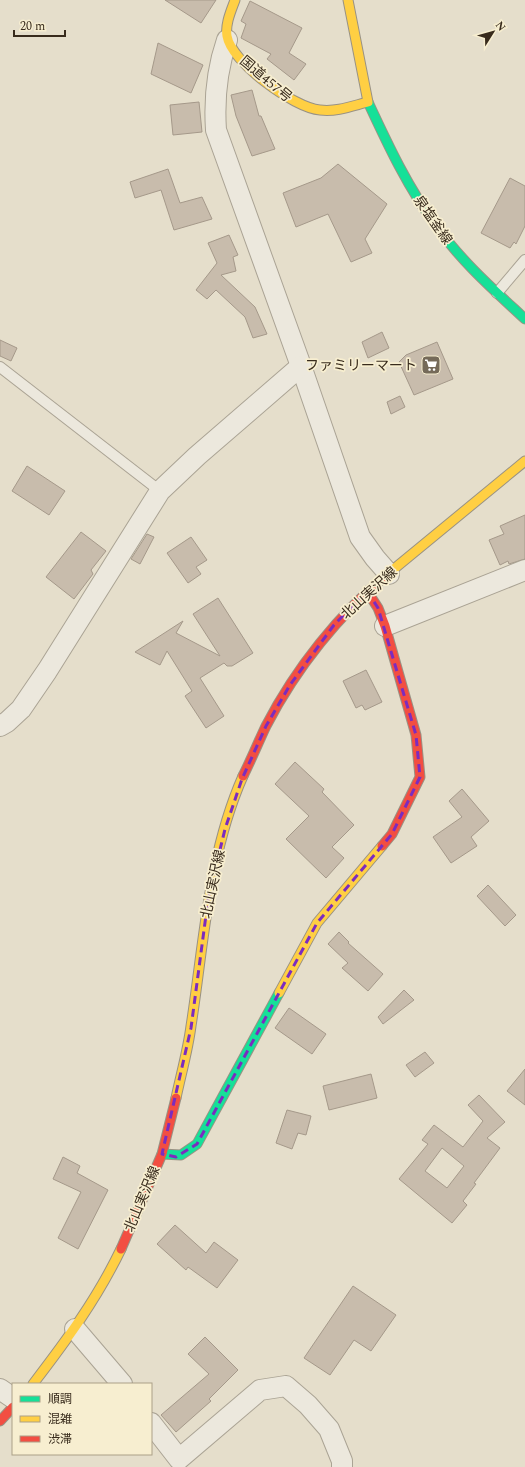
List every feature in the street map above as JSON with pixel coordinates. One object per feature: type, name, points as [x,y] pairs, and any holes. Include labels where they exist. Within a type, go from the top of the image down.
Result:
[{"type":"main road","points":[[227,40],[226,31],[235,0]]},
{"type":"main road","points":[[348,0],[368,102]]},
{"type":"main road","name":"国道457号","points":[[227,40],[232,50],[288,99],[299,106],[315,111],[332,111],[368,102]]},
{"type":"main road","name":"泉塩釜線","points":[[368,102],[400,170],[424,208],[450,244],[497,293],[525,319]]},
{"type":"main road","name":"北山実沢線","points":[[34,1383],[76,1329],[106,1280],[130,1230],[162,1154],[174,1109],[190,1028],[208,900],[225,829],[242,779],[266,726],[290,684],[334,625],[367,591],[525,461]]},
{"type":"main road","points":[[162,1154],[176,1157],[190,1151],[197,1144],[317,923],[392,834],[420,777],[416,735],[385,626],[378,608],[367,591]]},
{"type":"main road","points":[[0,1421],[12,1408]]},
{"type":"street","points":[[227,40],[222,55],[216,92],[216,130],[301,366],[360,536],[375,558],[389,574]]},
{"type":"street","points":[[0,726],[21,709],[47,671],[160,491],[197,456],[301,366]]},
{"type":"street","points":[[385,626],[525,570]]},
{"type":"street","points":[[76,1329],[121,1383]]},
{"type":"street","points":[[152,1424],[179,1460],[260,1390],[286,1386],[308,1405],[329,1429],[342,1461],[342,1467]]},
{"type":"street","points":[[0,1389],[12,1397]]},
{"type":"lane","points":[[497,293],[525,260]]},
{"type":"lane","points":[[0,367],[160,491]]},
{"type":"highlighted area","points":[[367,591],[378,608],[416,735],[420,777],[392,834],[317,923],[197,1144],[176,1157],[162,1154],[191,1028],[208,900],[225,829],[242,779],[266,726],[290,685],[334,625]]},
{"type":"building","points":[[165,0],[216,0],[201,23]]},
{"type":"building","points":[[250,1],[302,28],[289,53],[306,64],[294,80],[267,59],[271,54],[241,38],[246,24],[241,21]]},
{"type":"building","points":[[158,43],[203,65],[191,93],[151,74]]},
{"type":"building","points":[[252,90],[259,116],[261,116],[275,149],[252,156],[236,116],[231,95]]},
{"type":"building","points":[[199,102],[202,132],[173,135],[170,105]]},
{"type":"building","points":[[338,164],[387,204],[365,239],[372,253],[351,262],[328,214],[296,227],[283,193],[321,178]]},
{"type":"building","points":[[168,169],[180,203],[202,197],[212,219],[174,230],[161,190],[135,198],[130,182]]},
{"type":"building","points":[[510,178],[525,186],[525,226],[516,244],[514,242],[510,248],[481,233]]},
{"type":"building","points":[[229,235],[238,255],[233,257],[236,271],[221,275],[255,307],[267,334],[253,338],[245,317],[216,290],[207,299],[196,290],[217,263],[208,243]]},
{"type":"building","points":[[382,332],[389,348],[368,358],[362,342]]},
{"type":"building","points":[[0,340],[17,348],[11,361],[0,356]]},
{"type":"building","points":[[437,342],[453,379],[414,395],[399,362],[406,355]]},
{"type":"building","points":[[400,396],[405,407],[391,414],[387,402]]},
{"type":"building","points":[[27,466],[65,491],[49,515],[12,491]]},
{"type":"building","points":[[525,515],[525,559],[509,564],[508,561],[500,565],[489,540],[504,534],[500,526]]},
{"type":"building","points":[[81,532],[106,551],[91,570],[93,574],[74,599],[46,577]]},
{"type":"building","points":[[147,534],[154,537],[140,564],[131,559]]},
{"type":"building","points":[[191,537],[207,560],[196,567],[201,574],[188,583],[167,553]]},
{"type":"building","points":[[218,598],[253,653],[232,666],[227,666],[224,663],[200,678],[224,716],[206,728],[185,696],[192,691],[167,651],[160,665],[135,652],[183,621],[176,633],[220,656],[193,614]]},
{"type":"building","points":[[366,670],[382,702],[365,710],[362,705],[356,708],[343,681]]},
{"type":"building","points":[[295,762],[324,789],[322,792],[354,825],[332,847],[344,858],[326,878],[286,839],[309,816],[275,784]]},
{"type":"building","points":[[462,789],[489,821],[471,837],[477,846],[451,863],[433,837],[462,817],[449,801]]},
{"type":"building","points":[[488,885],[516,915],[505,926],[477,896]]},
{"type":"building","points":[[339,932],[349,942],[348,943],[383,974],[368,991],[342,968],[348,963],[328,944]]},
{"type":"building","points":[[404,990],[414,1000],[383,1024],[378,1017]]},
{"type":"building","points":[[289,1008],[326,1034],[312,1054],[275,1028]]},
{"type":"building","points":[[425,1052],[434,1063],[415,1077],[406,1065]]},
{"type":"building","points":[[525,1069],[525,1105],[507,1091]]},
{"type":"building","points":[[371,1074],[377,1098],[329,1110],[323,1086]]},
{"type":"building","points":[[479,1095],[505,1122],[487,1138],[500,1148],[474,1183],[476,1184],[463,1201],[467,1205],[452,1223],[399,1179],[428,1144],[422,1140],[434,1125],[463,1147],[483,1121],[468,1105]],"holes":[[[442,1148],[464,1166],[447,1188],[425,1171]]]},
{"type":"building","points":[[287,1110],[311,1116],[306,1135],[298,1133],[292,1149],[276,1143]]},
{"type":"building","points":[[63,1157],[80,1166],[77,1173],[108,1190],[78,1249],[58,1238],[81,1192],[53,1179]]},
{"type":"building","points":[[175,1225],[206,1253],[214,1242],[238,1260],[217,1288],[188,1267],[186,1270],[157,1244]]},
{"type":"building","points":[[353,1286],[396,1315],[371,1351],[354,1340],[330,1375],[304,1358]]},
{"type":"building","points":[[205,1337],[238,1370],[209,1399],[211,1401],[176,1432],[161,1415],[209,1374],[188,1354]]},
{"type":"traffic: fast","points":[[368,102],[408,182],[437,227],[468,264],[525,319]]},
{"type":"traffic: fast","points":[[162,1154],[181,1155],[197,1144],[279,993]]},
{"type":"traffic: slow","points":[[235,0],[227,27],[227,36],[231,47],[251,70],[280,93],[309,107],[320,110],[332,110],[368,102],[348,0]]},
{"type":"traffic: slow","points":[[389,573],[525,461]]},
{"type":"traffic: slow","points":[[176,1098],[190,1035],[204,931],[215,868],[231,806],[243,776]]},
{"type":"traffic: slow","points":[[279,993],[317,923],[382,846]]},
{"type":"traffic: slow","points":[[34,1383],[69,1336],[102,1285],[121,1249]]},
{"type":"traffic: jam","points":[[243,776],[278,704],[305,663],[336,624],[389,573]]},
{"type":"traffic: jam","points":[[367,591],[378,608],[385,626],[416,735],[420,777],[392,834],[382,846]]},
{"type":"traffic: jam","points":[[121,1249],[162,1154],[176,1098]]},
{"type":"traffic: jam","points":[[0,1421],[12,1408]]},
{"type":"place","name":"ファミリーマート","points":[[431,365]]}]
